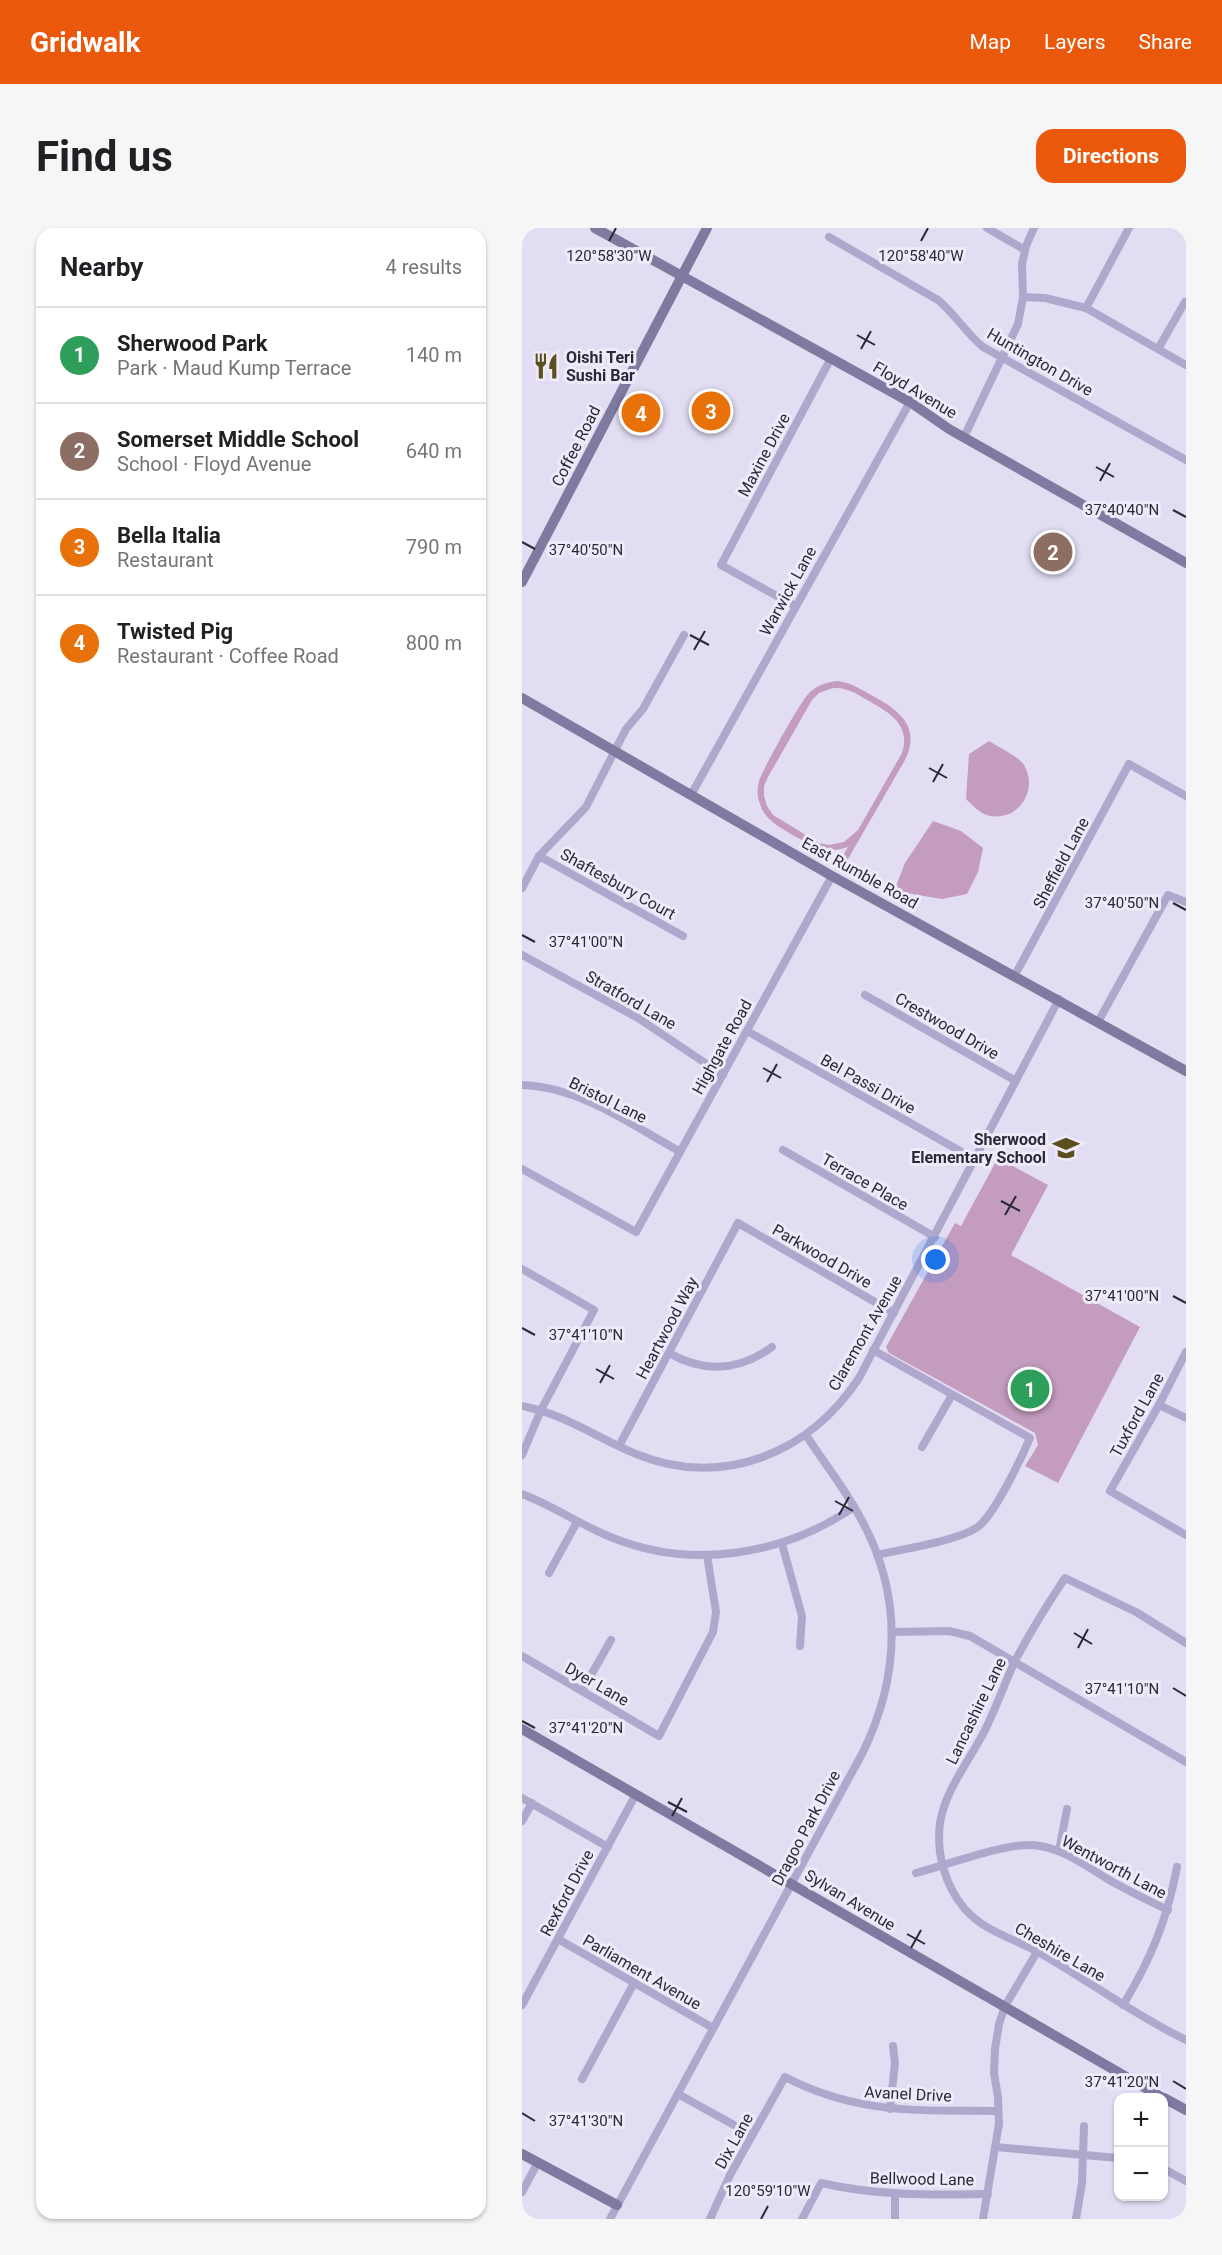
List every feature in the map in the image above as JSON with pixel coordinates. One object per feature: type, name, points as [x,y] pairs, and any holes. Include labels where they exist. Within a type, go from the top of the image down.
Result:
[{"type":"street","name":"Floyd Avenue","points":[[595,228],[910,402],[964,437],[1186,563]]},
{"type":"street","name":"Coffee Road","points":[[522,582],[707,228]]},
{"type":"street","points":[[987,228],[1025,250]]},
{"type":"street","points":[[964,437],[1018,324],[1023,297],[1021,276],[1025,250],[1034,228]]},
{"type":"street","points":[[1086,308],[1129,228]]},
{"type":"street","name":"Huntington Drive","points":[[829,237],[938,300],[949,309],[975,340],[993,353],[1186,460]]},
{"type":"street","points":[[1023,297],[1045,298],[1086,308],[1186,365]]},
{"type":"street","points":[[1158,349],[1185,302]]},
{"type":"street","name":"Maxine Drive","points":[[795,606],[721,565],[831,358]]},
{"type":"street","name":"Warwick Lane","points":[[691,795],[910,402]]},
{"type":"street","points":[[522,888],[539,856],[586,807],[626,729],[644,709],[684,635]]},
{"type":"street","name":"East Rumble Road","points":[[522,698],[832,876],[1186,1071]]},
{"type":"street","name":"Sheffield Lane","points":[[1015,975],[1129,764],[1186,796]]},
{"type":"street","name":"Shaftesbury Court","points":[[539,856],[683,936]]},
{"type":"street","name":"Highgate Road","points":[[522,1169],[636,1232],[832,876]]},
{"type":"street","points":[[1098,1022],[1168,895],[1186,902]]},
{"type":"street","name":"Stratford Lane","points":[[522,955],[638,1018],[723,1075]]},
{"type":"street","name":"Crestwood Drive","points":[[865,995],[1016,1081]]},
{"type":"street","name":"Claremont Avenue","points":[[522,1406],[572,1421],[619,1446],[670,1464],[714,1467],[742,1463],[782,1449],[806,1436],[824,1421],[848,1394],[935,1237],[1059,999]]},
{"type":"street","name":"Bel Passi Drive","points":[[747,1031],[976,1160]]},
{"type":"street","name":"Bristol Lane","points":[[522,1085],[573,1095],[679,1151]]},
{"type":"street","name":"Terrace Place","points":[[783,1150],[935,1237]]},
{"type":"street","name":"Parkwood Drive","points":[[738,1223],[894,1313]]},
{"type":"street","name":"Heartwood Way","points":[[619,1446],[738,1223]]},
{"type":"street","points":[[522,1269],[594,1310],[541,1410],[522,1455]]},
{"type":"street","points":[[669,1353],[694,1365],[717,1368],[749,1362],[772,1347]]},
{"type":"street","points":[[873,1350],[1030,1438],[990,1514],[979,1526],[965,1534],[877,1555]]},
{"type":"street","name":"Tuxford Lane","points":[[1186,1352],[1159,1406],[1110,1491],[1186,1535]]},
{"type":"street","points":[[922,1448],[952,1395]]},
{"type":"street","points":[[1159,1406],[1186,1418]]},
{"type":"street","name":"Dragoo Park Drive","points":[[610,2219],[873,1730],[886,1690],[892,1632],[888,1596],[877,1555],[854,1507],[806,1436]]},
{"type":"street","points":[[522,1494],[616,1540],[672,1553],[707,1555],[743,1552],[782,1544],[822,1527],[854,1507]]},
{"type":"street","points":[[549,1573],[577,1522]]},
{"type":"street","points":[[782,1544],[801,1609],[800,1646]]},
{"type":"street","name":"Dyer Lane","points":[[522,1656],[659,1736],[713,1632],[716,1612],[707,1555]]},
{"type":"street","name":"Lancashire Lane","points":[[943,1866],[939,1836],[944,1808],[996,1707],[1014,1663],[1065,1578],[1136,1612],[1186,1643]]},
{"type":"street","points":[[892,1632],[949,1631],[970,1636],[1186,1762]]},
{"type":"street","points":[[582,1691],[611,1640]]},
{"type":"street","name":"Sylvan Avenue","points":[[522,1729],[1154,2093]]},
{"type":"street","name":"Rexford Drive","points":[[522,2006],[636,1794]]},
{"type":"street","points":[[522,1798],[608,1847]]},
{"type":"street","points":[[522,1821],[532,1803]]},
{"type":"street","points":[[1059,1851],[1067,1809]]},
{"type":"street","name":"Wentworth Lane","points":[[916,1874],[1020,1845],[1047,1848],[1059,1851],[1168,1910]]},
{"type":"street","name":"Cheshire Lane","points":[[943,1866],[957,1898],[985,1927],[1038,1952],[1123,2005],[1186,2040]]},
{"type":"street","points":[[1123,2005],[1153,1951],[1168,1910],[1177,1867]]},
{"type":"street","name":"Parliament Avenue","points":[[558,1939],[713,2028]]},
{"type":"street","points":[[983,2219],[999,2124],[994,2073],[995,2049],[1005,2006],[1038,1952]]},
{"type":"street","points":[[582,2079],[634,1983]]},
{"type":"street","points":[[890,2109],[895,2063],[893,2046]]},
{"type":"street","name":"Avanel Drive","points":[[785,2077],[838,2099],[890,2109],[999,2110]]},
{"type":"street","name":"Dix Lane","points":[[710,2219],[730,2175],[785,2077]]},
{"type":"street","points":[[678,2094],[752,2135]]},
{"type":"street","name":"Sylvan Avenue","points":[[1168,2101],[1186,2110]]},
{"type":"street","points":[[1076,2219],[1084,2156],[1084,2126]]},
{"type":"street","points":[[995,2147],[1114,2158]]},
{"type":"street","points":[[522,2154],[617,2205]]},
{"type":"street","points":[[522,2192],[538,2162]]},
{"type":"street","points":[[1168,2171],[1186,2181]]},
{"type":"street","name":"Bellwood Lane","points":[[802,2219],[821,2183],[850,2190],[896,2195],[988,2194]]},
{"type":"street","points":[[895,2219],[896,2195]]},
{"type":"shaded area","points":[[838,681],[852,685],[892,708],[905,721],[911,738],[905,760],[844,866],[839,863],[848,847],[827,850],[796,837],[775,824],[766,815],[762,810],[758,793],[759,781],[804,699],[822,684]],"holes":[[[838,688],[856,694],[891,715],[901,727],[904,743],[902,753],[858,830],[844,842],[829,845],[819,843],[773,815],[767,806],[764,786],[812,700],[819,693]]]},
{"type":"shaded area","points":[[989,741],[1021,761],[1028,775],[1027,796],[1022,804],[1006,815],[984,814],[966,799],[969,754]]},
{"type":"shaded area","points":[[933,821],[961,831],[983,848],[978,872],[967,894],[942,899],[894,891],[905,863]]},
{"type":"shaded area","points":[[998,1158],[1048,1185],[1011,1255],[1140,1327],[1058,1483],[1025,1466],[1038,1445],[1035,1433],[889,1353],[886,1347],[955,1223],[961,1226]]},
{"type":"place","name":"Oishi Teri Sushi Bar","points":[[546,366]]},
{"type":"place","name":"Bella Italia","points":[[711,411]]},
{"type":"place","name":"Twisted Pig","points":[[641,413]]},
{"type":"place","name":"Somerset Middle School","points":[[1053,552]]},
{"type":"place","name":"Sherwood Elementary School","points":[[1066,1148]]},
{"type":"place","name":"Sherwood Park","points":[[1030,1389]]}]
